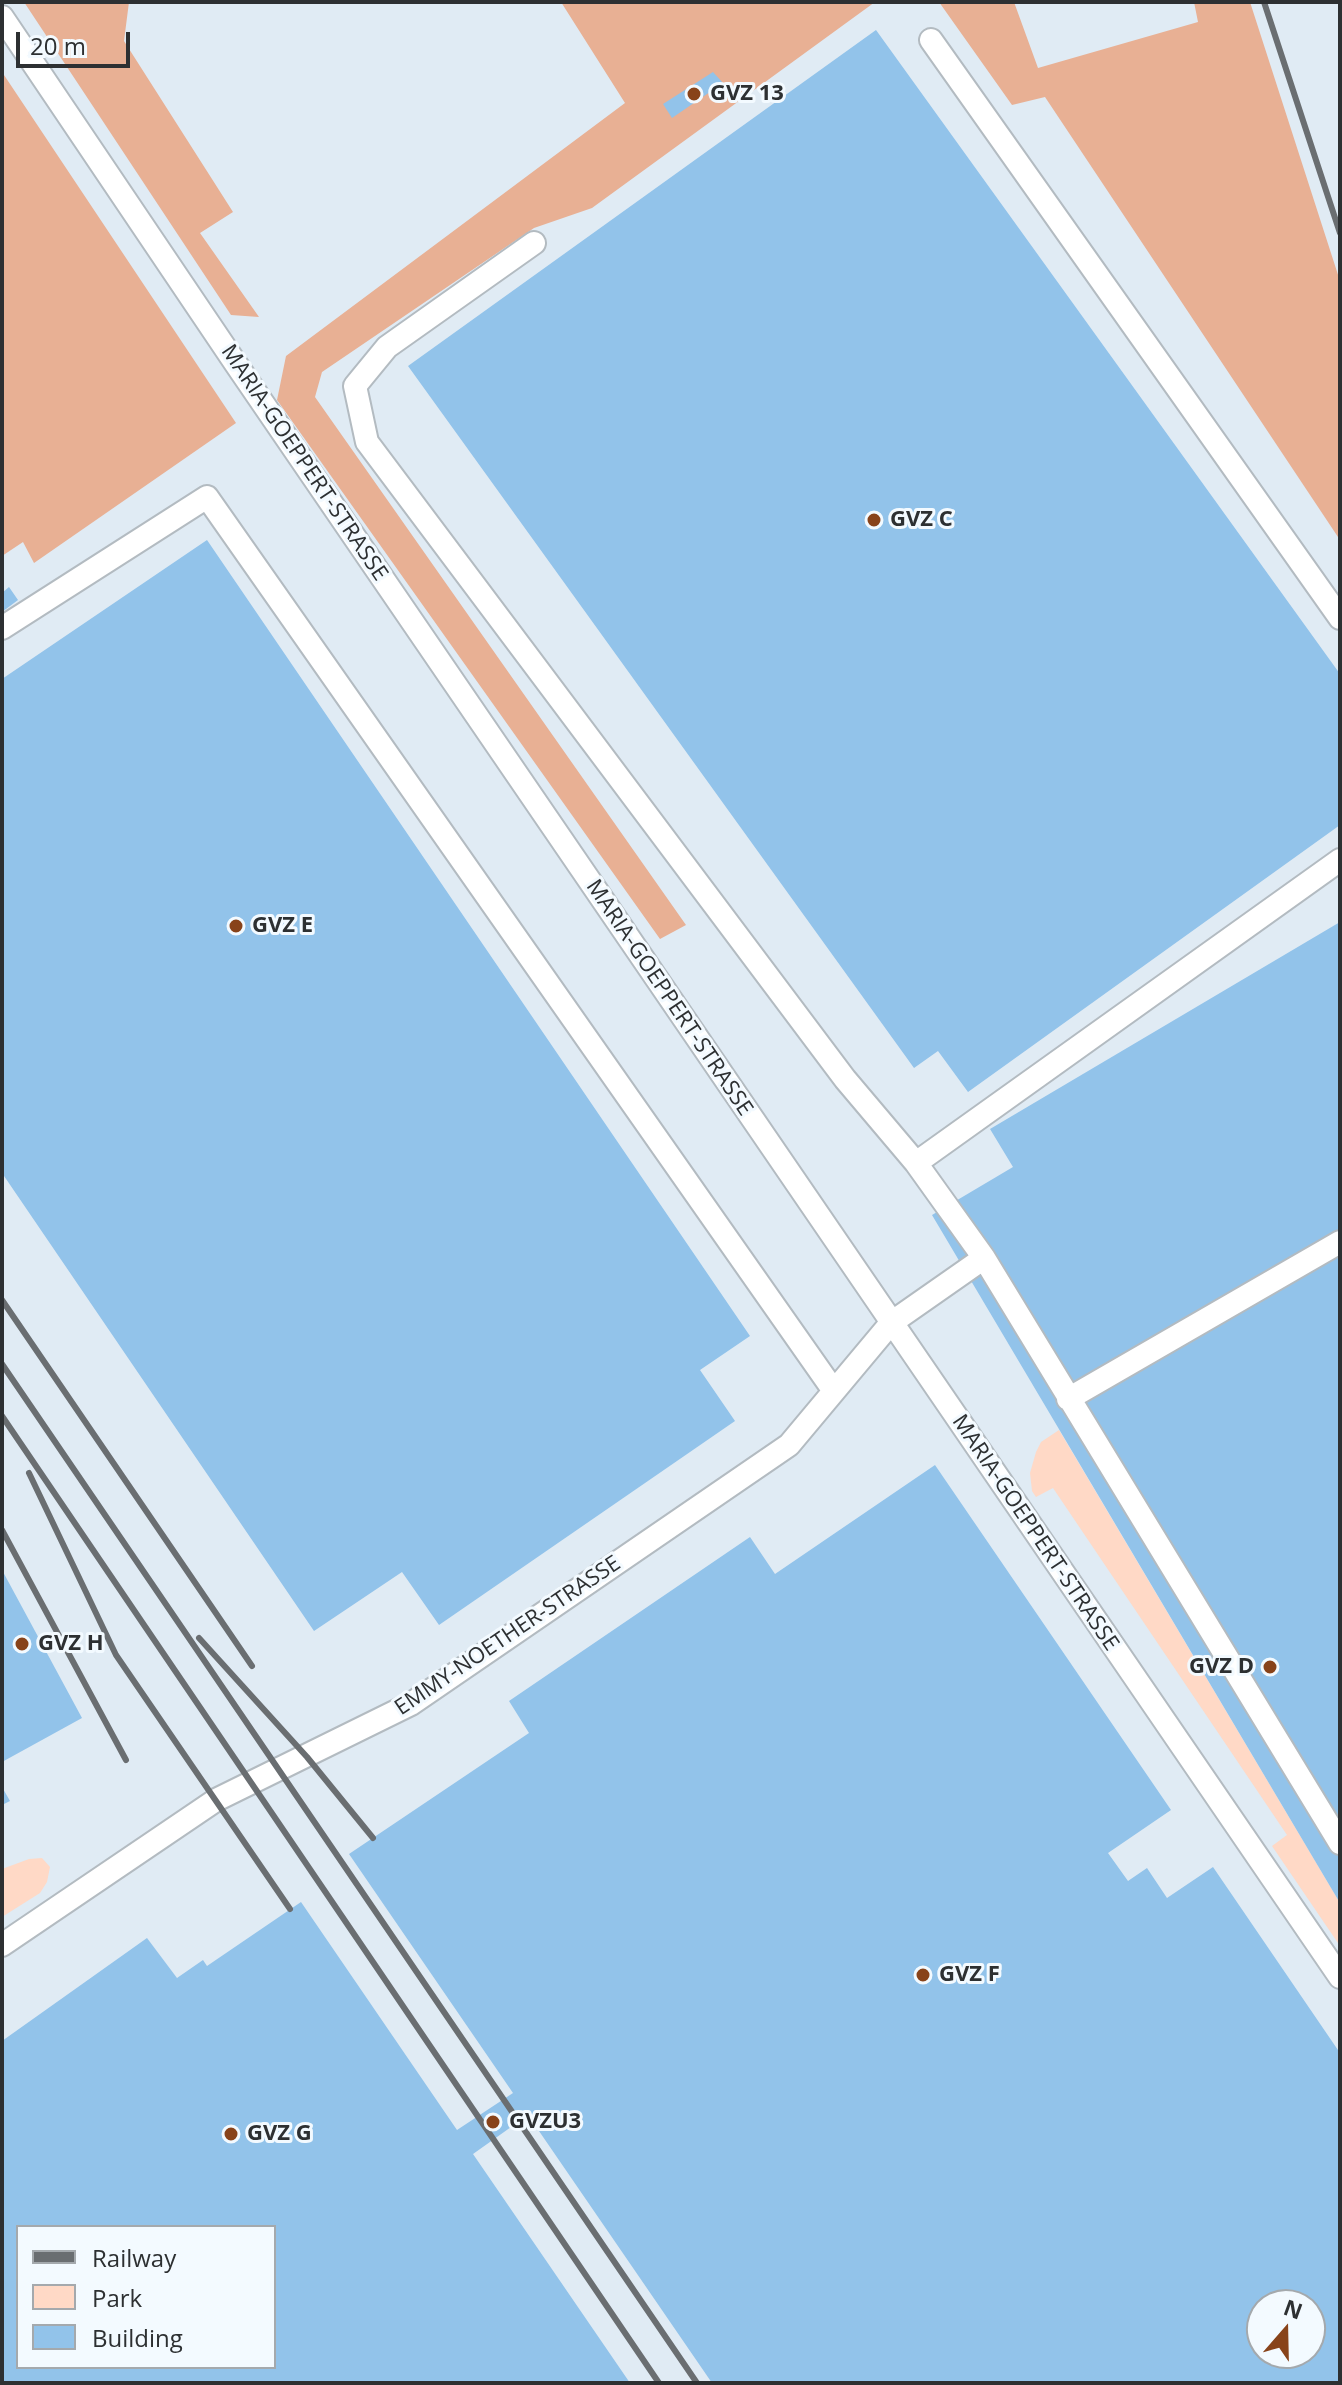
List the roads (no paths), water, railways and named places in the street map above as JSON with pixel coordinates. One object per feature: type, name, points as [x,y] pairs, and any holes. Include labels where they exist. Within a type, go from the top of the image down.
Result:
[{"type":"lane","name":"MARIA-GOEPPERT-STRASSE","points":[[2,17],[262,403],[1340,1977]]},
{"type":"lane","points":[[931,40],[1340,618]]},
{"type":"lane","points":[[534,243],[387,347],[355,386],[367,442],[845,1079],[916,1163],[984,1258],[1340,1843]]},
{"type":"lane","points":[[2,628],[207,497],[834,1391]]},
{"type":"lane","points":[[916,1163],[1340,860]]},
{"type":"lane","points":[[1068,1399],[1340,1242]]},
{"type":"lane","name":"EMMY-NOETHER-STRASSE","points":[[2,1945],[216,1800],[411,1704],[789,1445],[891,1323],[984,1258]]},
{"type":"railway","points":[[1264,2],[1340,233]]},
{"type":"railway","points":[[2,1300],[252,1666]]},
{"type":"railway","points":[[2,1364],[697,2383]]},
{"type":"railway","points":[[2,1416],[659,2383]]},
{"type":"railway","points":[[29,1473],[116,1655],[290,1909]]},
{"type":"railway","points":[[2,1530],[126,1760]]},
{"type":"railway","points":[[199,1638],[307,1757],[373,1838]]},
{"type":"place","name":"GVZ 13","points":[[694,94]]},
{"type":"place","name":"GVZ C","points":[[874,520]]},
{"type":"place","name":"GVZ E","points":[[236,926]]},
{"type":"place","name":"GVZ H","points":[[22,1644]]},
{"type":"place","name":"GVZ D","points":[[1270,1667]]},
{"type":"place","name":"GVZ F","points":[[923,1975]]},
{"type":"place","name":"GVZU3","points":[[493,2122]]},
{"type":"place","name":"GVZ G","points":[[231,2134]]}]
